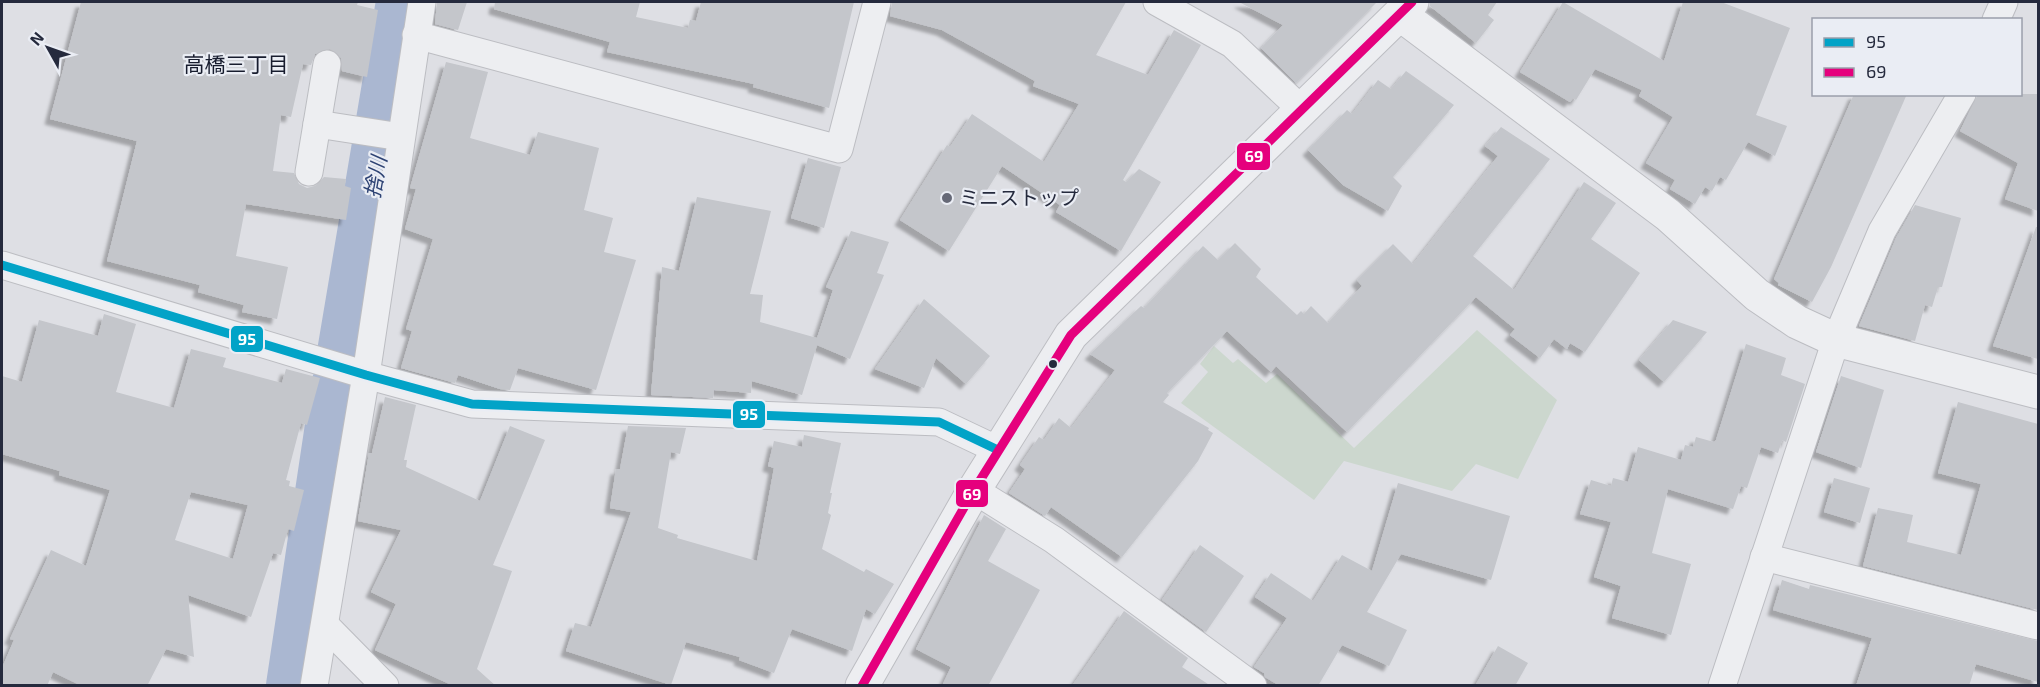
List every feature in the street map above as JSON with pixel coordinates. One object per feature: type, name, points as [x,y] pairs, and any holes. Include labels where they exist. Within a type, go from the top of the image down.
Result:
[{"type":"street","points":[[314,686],[366,375],[422,2]]},
{"type":"street","points":[[416,35],[839,149],[877,2]]},
{"type":"street","points":[[1157,2],[1232,45],[1303,111]]},
{"type":"street","points":[[1997,18],[2004,2]]},
{"type":"street","points":[[862,686],[974,490],[1071,335],[1407,8],[1668,215],[1757,295],[1797,322],[1836,340],[2038,392]]},
{"type":"street","points":[[309,172],[327,64]]},
{"type":"street","points":[[1722,686],[1836,340],[1882,231],[1961,96]]},
{"type":"street","points":[[317,124],[401,137]]},
{"type":"street","points":[[2,265],[366,375],[472,404],[939,422],[999,450]]},
{"type":"street","points":[[974,490],[1054,540],[1253,686]]},
{"type":"street","points":[[1764,557],[2038,626]]},
{"type":"street","points":[[325,625],[385,686]]},
{"type":"shaded area","points":[[1477,330],[1557,400],[1518,479],[1476,464],[1452,491],[1344,461],[1314,500],[1181,403],[1208,372],[1200,364],[1214,346],[1233,363],[1238,359],[1266,383],[1277,374],[1354,448]]},
{"type":"building","points":[[81,2],[358,2],[357,5],[378,10],[367,77],[342,71],[341,58],[330,49],[315,54],[311,65],[303,64],[291,117],[281,115],[273,171],[294,173],[299,184],[307,188],[315,186],[324,177],[346,179],[345,186],[351,188],[346,220],[246,204],[236,256],[288,267],[277,319],[242,312],[244,305],[198,292],[200,285],[107,261],[137,141],[50,119]]},
{"type":"building","points":[[437,2],[467,2],[458,30],[435,24]]},
{"type":"building","points":[[495,2],[640,2],[636,17],[688,28],[690,20],[696,21],[701,2],[854,2],[829,108],[753,87],[754,84],[607,52],[610,42],[494,9]]},
{"type":"building","points":[[892,2],[1126,2],[1096,55],[1148,75],[1174,30],[1201,45],[1123,180],[1126,182],[1139,169],[1161,182],[1121,251],[1056,212],[1060,205],[1002,166],[949,251],[900,220],[947,145],[950,147],[972,114],[1044,162],[1079,104],[1033,86],[1035,81],[942,30],[890,16]]},
{"type":"building","points":[[1239,2],[1377,2],[1296,83],[1261,48],[1283,25]]},
{"type":"building","points":[[1430,2],[1497,2],[1488,15],[1494,20],[1476,43],[1430,6]]},
{"type":"building","points":[[1563,2],[1664,61],[1683,2],[1721,2],[1790,28],[1756,115],[1787,126],[1775,156],[1748,142],[1726,180],[1720,177],[1712,191],[1705,187],[1695,204],[1670,189],[1675,180],[1646,163],[1673,117],[1639,96],[1642,90],[1595,69],[1576,100],[1573,98],[1570,102],[1520,72]]},
{"type":"building","points":[[446,62],[488,72],[470,138],[530,155],[538,132],[599,148],[584,210],[613,218],[604,252],[636,260],[596,390],[518,368],[510,390],[500,389],[458,375],[455,383],[401,368],[412,331],[406,329],[433,239],[405,229],[416,189],[410,188]]},
{"type":"building","points":[[1406,71],[1454,105],[1393,177],[1402,186],[1388,211],[1343,185],[1308,150],[1347,110],[1352,114],[1378,80],[1391,89]]},
{"type":"building","points":[[2038,94],[2038,211],[2005,199],[2018,163],[1960,131],[1977,96]]},
{"type":"building","points":[[1853,96],[1906,96],[1831,267],[1812,302],[1778,285],[1779,283],[1774,279]]},
{"type":"building","points":[[1501,127],[1550,159],[1473,256],[1514,290],[1584,182],[1616,203],[1591,239],[1640,273],[1585,352],[1570,343],[1567,349],[1554,339],[1540,358],[1510,335],[1515,329],[1476,297],[1347,432],[1276,366],[1271,372],[1227,331],[1167,393],[1169,395],[1163,402],[1209,428],[1208,430],[1213,433],[1198,461],[1122,557],[1051,507],[1045,516],[1009,493],[1025,469],[1020,465],[1039,437],[1044,440],[1059,418],[1071,428],[1115,370],[1090,354],[1141,306],[1144,308],[1203,246],[1218,260],[1235,243],[1261,269],[1256,277],[1297,315],[1301,311],[1304,314],[1311,306],[1328,323],[1362,286],[1357,280],[1393,244],[1413,264],[1498,156],[1485,146]]},
{"type":"building","points":[[808,158],[841,167],[824,228],[791,218]]},
{"type":"building","points":[[697,197],[771,211],[750,294],[763,295],[760,322],[817,338],[833,290],[826,287],[851,231],[889,242],[877,273],[884,275],[850,359],[817,345],[802,395],[752,381],[751,393],[714,390],[713,398],[651,395],[662,267],[679,271]]},
{"type":"building","points":[[1915,205],[1961,218],[1942,287],[1938,287],[1932,307],[1925,305],[1915,341],[1859,326],[1896,238]]},
{"type":"building","points":[[2036,227],[2038,227],[2038,359],[1993,346]]},
{"type":"building","points":[[924,299],[990,356],[966,384],[936,358],[924,388],[875,369]]},
{"type":"building","points":[[104,314],[136,324],[116,392],[174,408],[191,349],[226,358],[223,367],[282,383],[286,369],[320,378],[307,425],[301,423],[286,480],[290,481],[289,486],[304,490],[294,531],[288,529],[281,555],[273,553],[251,617],[188,595],[194,657],[166,649],[147,686],[82,686],[53,672],[47,686],[2,686],[2,668],[14,640],[10,639],[51,550],[86,566],[110,490],[59,475],[60,471],[2,454],[2,376],[22,382],[39,320],[98,336]],"holes":[[[191,492],[248,505],[233,559],[175,540]]]},
{"type":"building","points":[[1673,320],[1707,332],[1664,382],[1639,360]]},
{"type":"building","points":[[1746,344],[1786,358],[1781,375],[1805,384],[1786,442],[1782,440],[1778,453],[1761,447],[1747,488],[1741,486],[1733,509],[1668,489],[1652,553],[1691,564],[1671,635],[1612,618],[1621,586],[1594,577],[1611,522],[1580,514],[1591,480],[1611,486],[1613,478],[1628,482],[1638,447],[1681,460],[1685,445],[1693,447],[1696,437],[1714,442]]},
{"type":"building","points":[[1841,376],[1884,390],[1861,468],[1816,452]]},
{"type":"building","points":[[385,397],[416,405],[404,460],[407,460],[406,467],[480,501],[510,426],[545,440],[493,565],[512,571],[477,669],[496,686],[454,686],[375,650],[396,604],[371,592],[401,530],[358,521],[369,453],[372,453]]},
{"type":"building","points":[[1958,402],[2038,424],[2038,610],[1863,566],[1878,508],[1913,515],[1907,542],[1961,555],[1981,484],[1938,473]]},
{"type":"building","points":[[628,426],[686,428],[680,454],[671,452],[658,528],[678,535],[677,538],[757,561],[774,468],[768,466],[774,441],[802,447],[804,435],[841,443],[830,493],[832,493],[828,513],[831,515],[822,549],[864,572],[866,569],[894,584],[875,614],[866,609],[852,651],[792,629],[774,673],[739,660],[740,657],[686,642],[671,685],[566,651],[575,623],[591,627],[631,512],[610,508],[616,469],[620,469]]},
{"type":"building","points":[[1834,478],[1870,488],[1860,523],[1824,512]]},
{"type":"building","points":[[1398,483],[1510,516],[1491,580],[1401,554],[1367,612],[1407,630],[1389,666],[1342,645],[1318,686],[1280,686],[1265,677],[1264,673],[1254,667],[1287,618],[1255,597],[1271,573],[1313,601],[1342,555],[1372,571]]},
{"type":"building","points":[[984,515],[1006,529],[988,561],[1040,590],[988,686],[942,686],[951,667],[916,649]]},
{"type":"building","points":[[1200,545],[1244,576],[1206,632],[1162,600]]},
{"type":"building","points":[[1782,580],[1809,589],[1810,585],[2038,641],[2038,682],[1976,664],[1969,686],[1856,686],[1872,638],[1773,610]]},
{"type":"building","points":[[1124,611],[1188,658],[1182,667],[1211,686],[1072,686]]},
{"type":"building","points":[[1498,646],[1528,663],[1515,686],[1475,686]]},
{"type":"waterway","name":"捨川","points":[[347,353],[406,2]]},
{"type":"waterway","name":"捨川","points":[[296,686],[341,386]]},
{"type":"transit line","name":"69","points":[[862,686],[974,490],[1071,335],[1412,2]]},
{"type":"transit line","name":"95","points":[[2,265],[366,375],[472,404],[939,422],[998,450]]},
{"type":"place","name":"ミニストップ","points":[[947,198]]},
{"type":"district","name":"高橋三丁目","points":[[236,65]]}]
